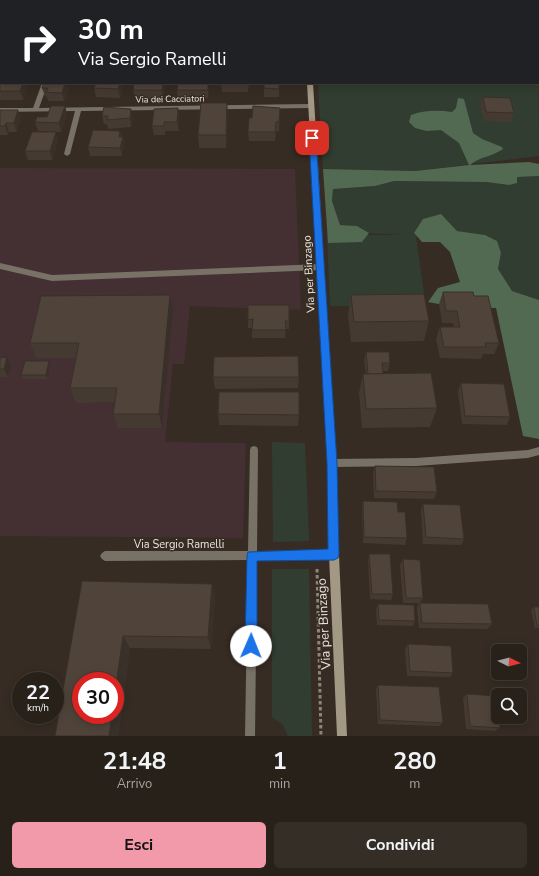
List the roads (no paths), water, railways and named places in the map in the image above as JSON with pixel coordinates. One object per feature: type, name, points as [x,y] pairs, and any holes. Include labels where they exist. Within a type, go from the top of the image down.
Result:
[{"type":"main road","name":"Via per Binzago","points":[[310,84],[310,106],[332,463],[334,554],[342,736]]},
{"type":"street","points":[[36,110],[45,84]]},
{"type":"street","name":"Via dei Cacciatori","points":[[0,110],[310,106]]},
{"type":"street","points":[[67,154],[78,109]]},
{"type":"street","points":[[0,266],[52,278],[320,266]]},
{"type":"street","points":[[250,736],[254,450]]},
{"type":"street","points":[[332,463],[416,462],[528,454],[539,451]]},
{"type":"street","name":"Via Sergio Ramelli","points":[[105,556],[252,556],[334,554]]}]
